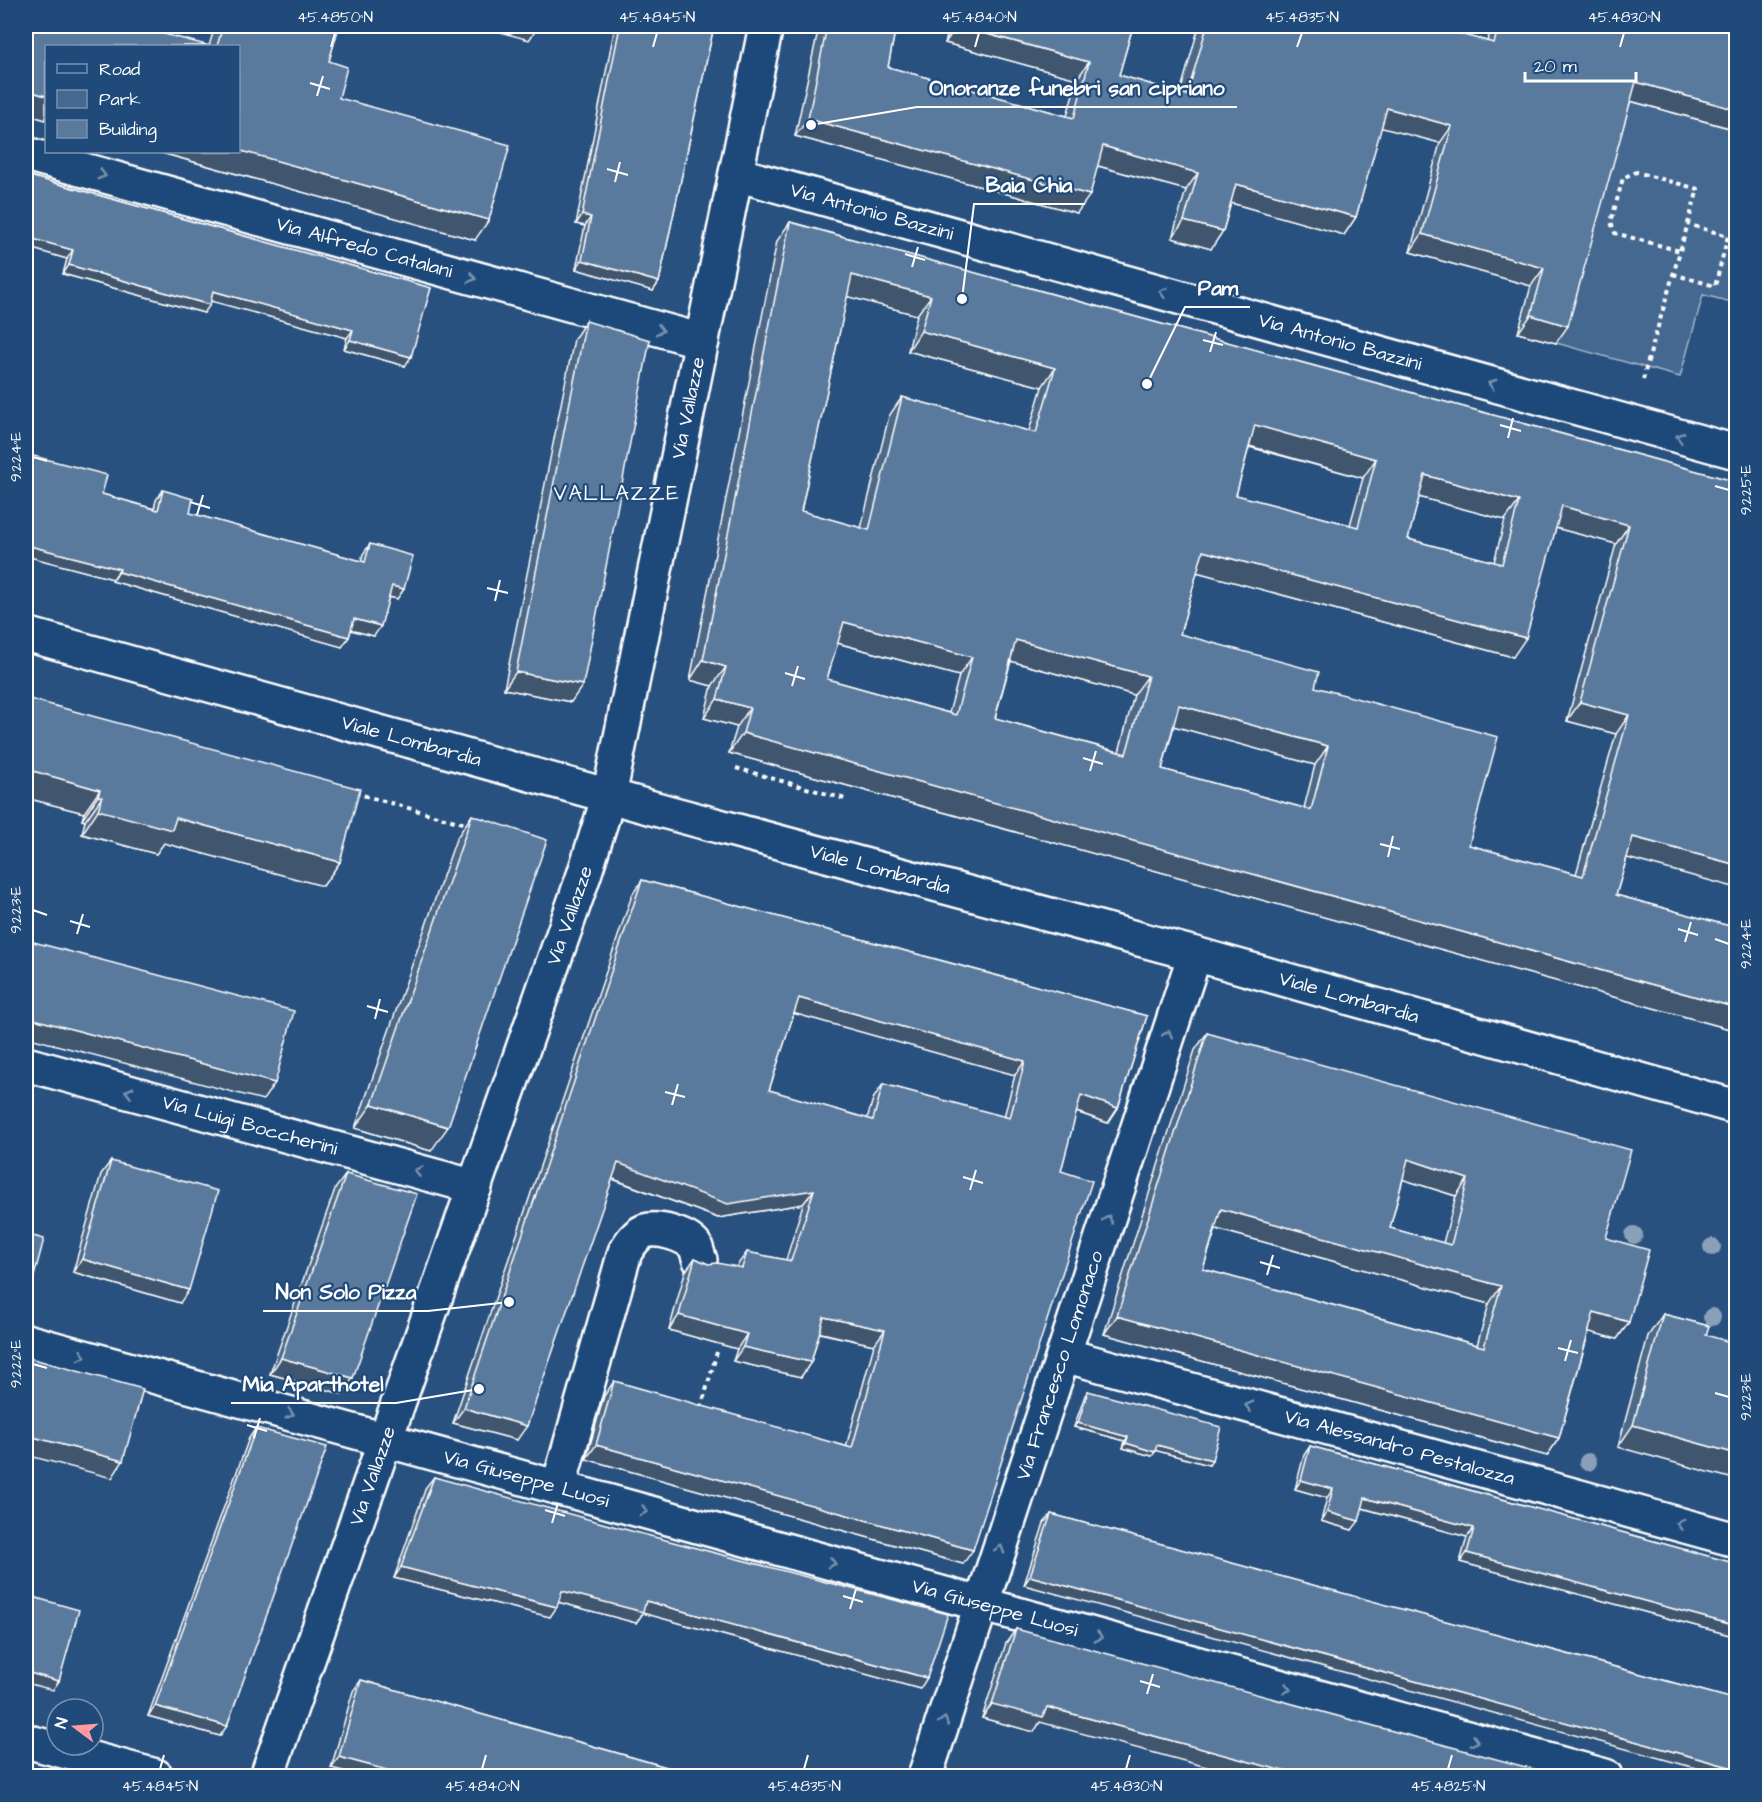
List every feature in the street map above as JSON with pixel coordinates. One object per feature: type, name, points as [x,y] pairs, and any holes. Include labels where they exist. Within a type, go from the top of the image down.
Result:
[{"type":"street","name":"Via Vallazze","points":[[267,1776],[584,875],[609,796],[766,26]]},
{"type":"street","name":"Via Alfredo Catalani","points":[[26,154],[702,341]]},
{"type":"street","name":"Via Antonio Bazzini","points":[[736,174],[1737,452]]},
{"type":"street","name":"Viale Lombardia","points":[[26,634],[609,796],[1195,954],[1737,1107]]},
{"type":"street","name":"Via Francesco Lomonaco","points":[[926,1776],[1195,954]]},
{"type":"street","name":"Via Luigi Boccherini","points":[[26,1064],[475,1187]]},
{"type":"street","points":[[558,1488],[625,1252],[634,1239],[646,1231],[660,1231],[684,1238],[695,1246],[700,1260]]},
{"type":"street","name":"Via Giuseppe Luosi","points":[[26,1341],[1605,1776]]},
{"type":"street","name":"Via Alessandro Pestalozza","points":[[1064,1355],[1737,1540]]},
{"type":"street","points":[[26,1741],[156,1776]]},
{"type":"path","points":[[1643,380],[1698,189],[1636,172],[1623,178],[1611,222],[1615,233],[1680,251]]},
{"type":"path","points":[[1673,274],[1715,286],[1728,236],[1687,224]]},
{"type":"path","points":[[736,768],[845,799]]},
{"type":"path","points":[[355,793],[475,827]]},
{"type":"path","points":[[698,1419],[717,1352]]},
{"type":"green space","points":[[1623,99],[1736,130],[1736,303],[1703,295],[1680,377],[1556,343]]},
{"type":"building","points":[[26,26],[134,26],[206,45],[45,45],[45,96],[26,90]]},
{"type":"building","points":[[223,26],[339,26],[329,61],[347,67],[339,98],[510,145],[489,220],[240,151],[240,45],[217,45]]},
{"type":"building","points":[[620,26],[714,26],[659,282],[582,260],[591,217],[582,215]]},
{"type":"building","points":[[827,26],[896,26],[888,67],[1074,118],[1089,62],[959,26],[1133,26],[1119,75],[1187,95],[1207,26],[1430,26],[1494,43],[1499,26],[1737,26],[1737,110],[1636,82],[1568,326],[1531,315],[1544,268],[1422,234],[1452,126],[1387,108],[1356,217],[1236,184],[1223,231],[1184,221],[1198,173],[1103,146],[1090,195],[808,119]]},
{"type":"building","points":[[26,175],[431,288],[411,357],[350,340],[353,330],[213,291],[210,305],[69,265],[73,250],[26,237]]},
{"type":"building","points":[[790,222],[1737,482],[1737,865],[1633,837],[1616,895],[1737,928],[1737,1008],[743,733],[750,708],[717,699],[726,667],[703,660]],"holes":[[[852,275],[931,296],[921,331],[1055,368],[1036,433],[902,397],[869,530],[801,511]],[[1255,425],[1376,459],[1358,527],[1236,495]],[[1425,475],[1519,501],[1502,564],[1408,539]],[[1562,506],[1629,525],[1580,702],[1629,715],[1583,876],[1469,845],[1498,737],[1315,687],[1319,672],[1180,634],[1203,551],[1526,638]],[[844,622],[972,657],[956,715],[827,679]],[[1016,640],[1148,676],[1126,754],[995,718]],[[1179,705],[1328,746],[1311,810],[1162,769]]]},
{"type":"building","points":[[586,321],[650,340],[583,685],[516,672]]},
{"type":"building","points":[[26,454],[107,475],[102,494],[158,510],[163,490],[193,499],[190,513],[365,562],[370,544],[413,556],[404,589],[392,586],[381,626],[354,619],[349,637],[119,572],[120,569],[26,545]]},
{"type":"building","points":[[26,698],[360,789],[340,862],[176,818],[172,830],[98,810],[102,797],[98,796],[100,790],[26,769]]},
{"type":"building","points":[[472,815],[547,840],[448,1127],[372,1104]]},
{"type":"building","points":[[642,880],[1147,1016],[1118,1108],[1081,1095],[1061,1171],[1092,1181],[973,1550],[596,1445],[614,1381],[852,1448],[885,1330],[824,1317],[811,1362],[743,1347],[747,1334],[679,1315],[695,1258],[708,1264],[717,1263],[742,1268],[747,1252],[791,1261],[814,1190],[728,1204],[618,1163],[527,1426],[464,1408]],"holes":[[[799,998],[1025,1061],[1010,1118],[883,1084],[873,1120],[769,1090]]]},
{"type":"building","points":[[26,940],[294,1011],[275,1083],[26,1017]]},
{"type":"building","points":[[1207,1033],[1631,1150],[1606,1238],[1649,1250],[1629,1322],[1594,1312],[1559,1438],[1117,1316]],"holes":[[[1408,1159],[1468,1179],[1451,1245],[1390,1228]],[[1221,1209],[1501,1286],[1484,1347],[1203,1269]]]},
{"type":"building","points":[[26,1092],[34,1095],[26,1123]]},
{"type":"building","points":[[111,1161],[218,1191],[189,1290],[82,1259]]},
{"type":"building","points":[[346,1174],[417,1194],[353,1378],[281,1358]]},
{"type":"building","points":[[26,1234],[44,1239],[29,1295],[26,1294]]},
{"type":"building","points":[[1663,1314],[1709,1326],[1706,1335],[1737,1344],[1737,1454],[1633,1425]]},
{"type":"building","points":[[26,1357],[143,1389],[123,1461],[26,1435]]},
{"type":"building","points":[[1088,1391],[1221,1427],[1212,1460],[1157,1445],[1155,1452],[1126,1443],[1128,1437],[1078,1423]]},
{"type":"building","points":[[256,1428],[327,1447],[227,1726],[155,1706]]},
{"type":"building","points":[[1310,1446],[1737,1564],[1737,1626],[1467,1553],[1474,1528],[1365,1498],[1359,1521],[1327,1512],[1333,1489],[1301,1480]]},
{"type":"building","points":[[434,1477],[948,1614],[927,1678],[646,1601],[643,1612],[562,1591],[557,1607],[401,1567]]},
{"type":"building","points":[[1051,1514],[1737,1700],[1737,1769],[1030,1576]]},
{"type":"building","points":[[26,1595],[79,1610],[59,1681],[26,1672]]},
{"type":"building","points":[[1016,1629],[1559,1776],[1302,1776],[1047,1707],[1043,1717],[992,1704]]},
{"type":"building","points":[[361,1680],[698,1776],[409,1776],[339,1757]]},
{"type":"place","name":"Onoranze funebri san cipriano","points":[[811,125]]},
{"type":"place","name":"Baia Chia","points":[[962,299]]},
{"type":"place","name":"Pam","points":[[1147,384]]},
{"type":"place","name":"Non Solo Pizza","points":[[509,1302]]},
{"type":"place","name":"Mia Aparthotel","points":[[479,1389]]},
{"type":"district","name":"VALLAZZE","points":[[617,493]]}]
